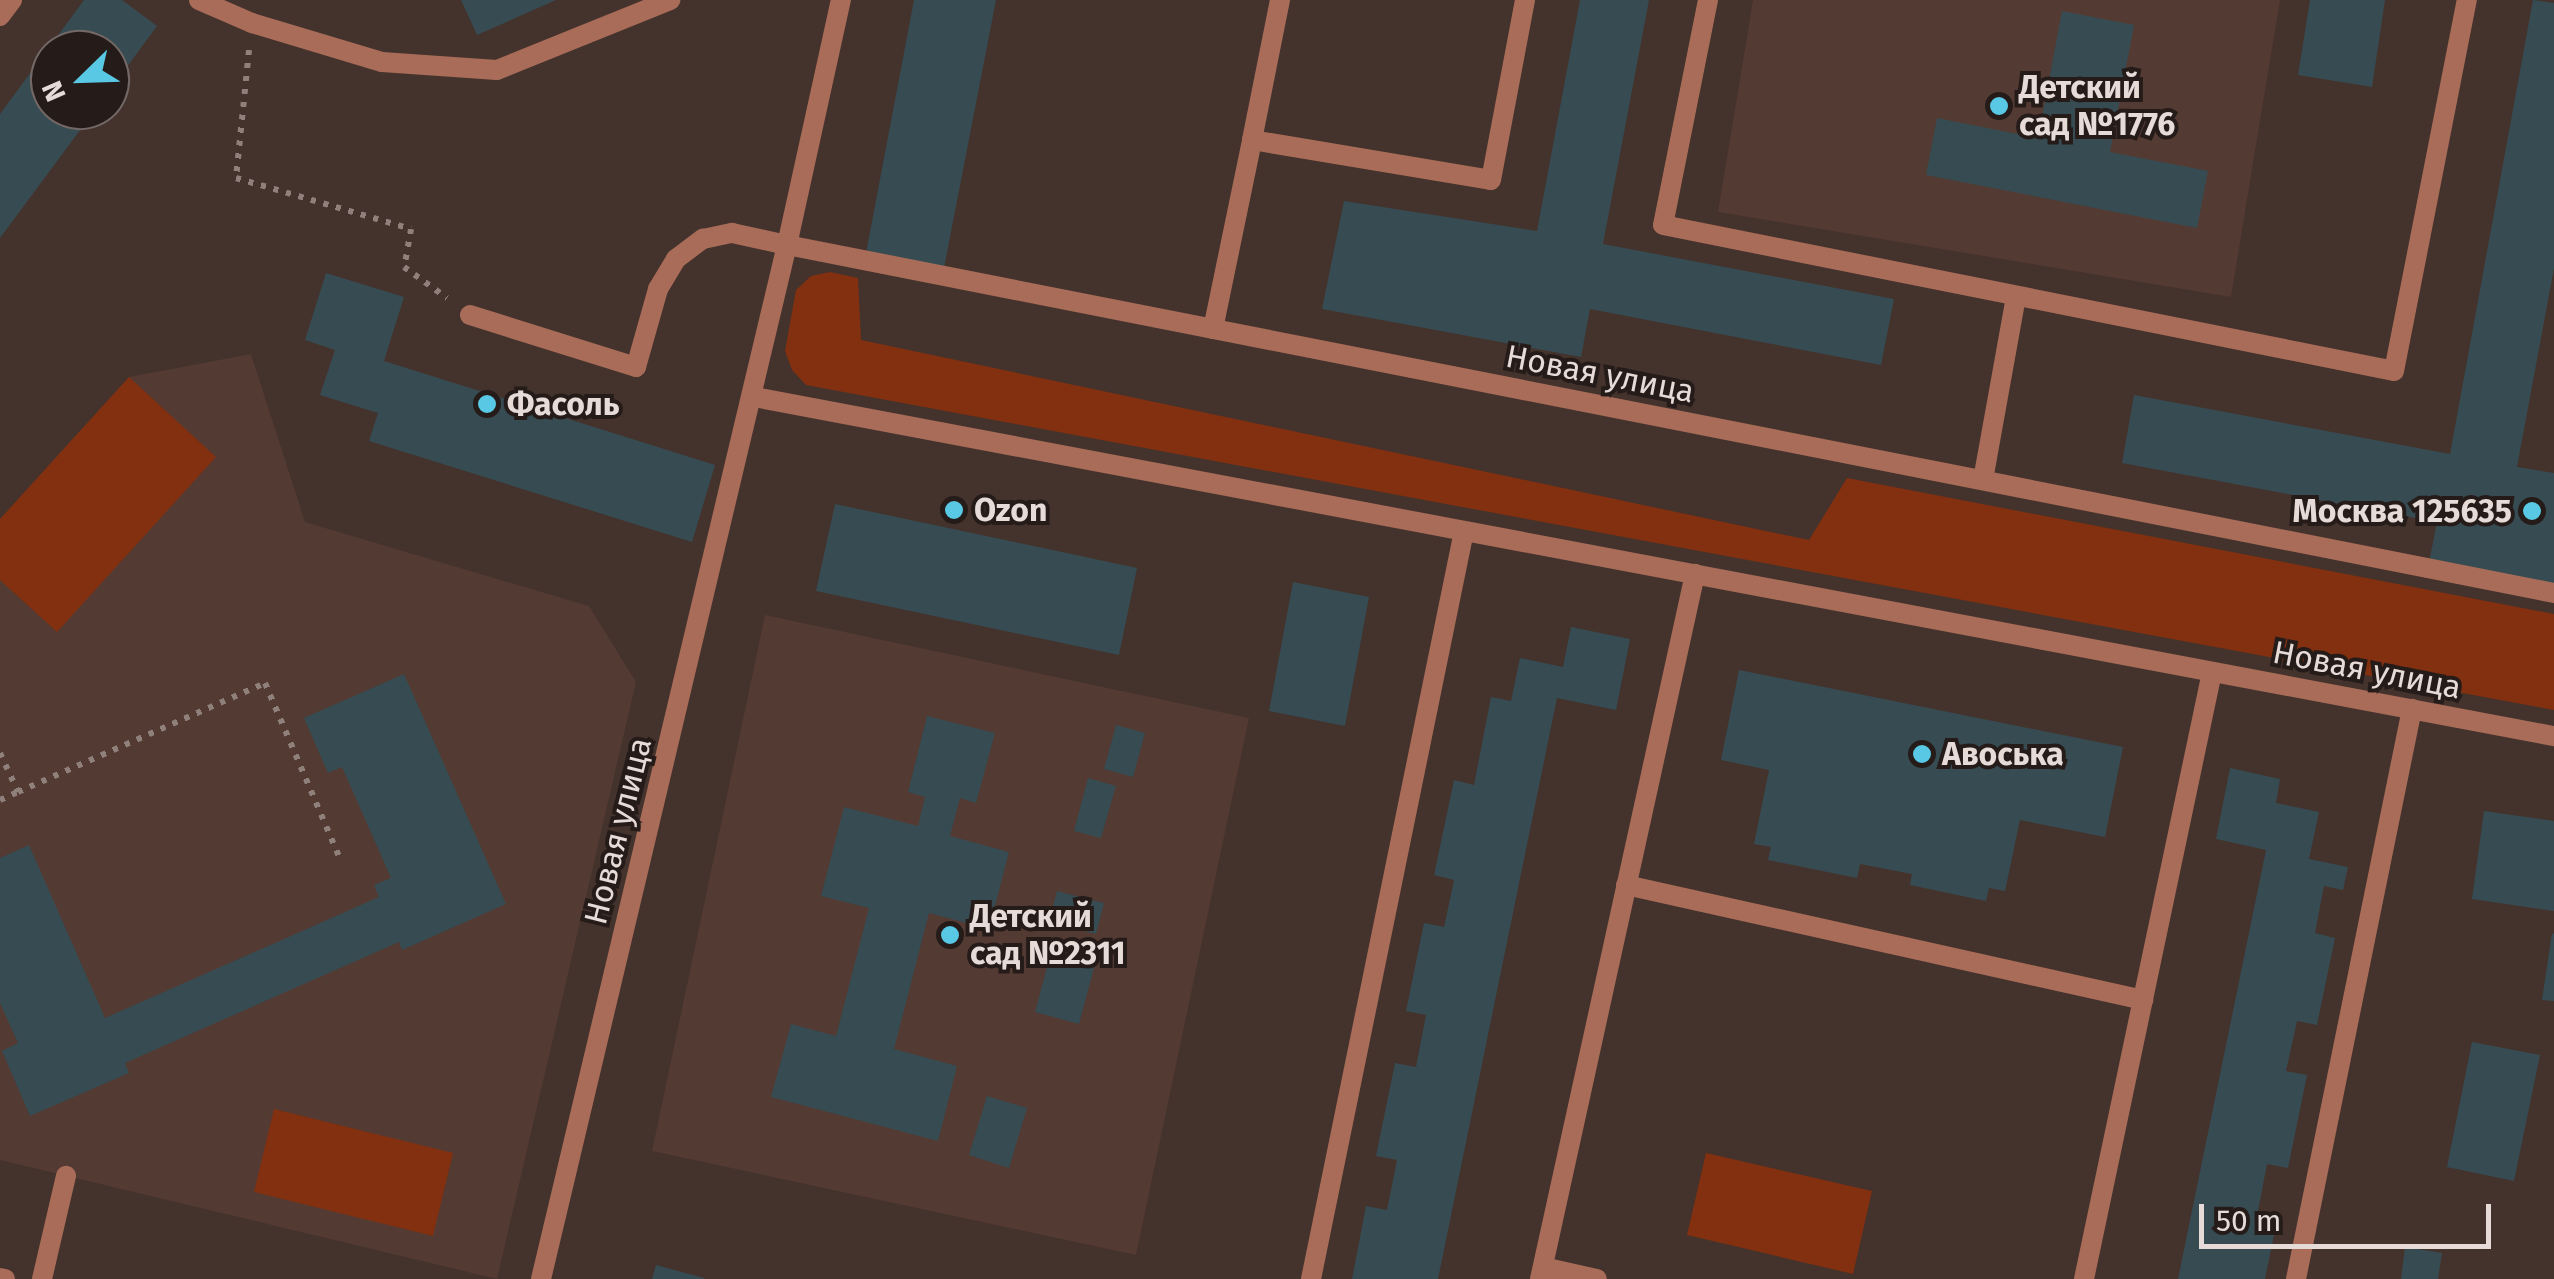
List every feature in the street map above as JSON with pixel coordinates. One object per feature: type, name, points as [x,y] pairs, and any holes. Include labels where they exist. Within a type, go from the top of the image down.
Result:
[{"type":"street","points":[[0,16],[12,0]]},
{"type":"street","points":[[199,0],[252,24],[382,62],[497,70],[670,0]]},
{"type":"street","points":[[470,315],[636,367],[658,289],[676,259],[703,239],[732,233],[787,245],[841,0]]},
{"type":"street","points":[[1212,328],[1280,0]]},
{"type":"street","points":[[1252,140],[1492,180],[1525,0]]},
{"type":"street","points":[[1708,0],[1663,226],[2394,371],[2467,0]]},
{"type":"street","name":"Новая улица","points":[[540,1279],[754,397],[787,245],[2554,593]]},
{"type":"street","points":[[1984,480],[2016,296]]},
{"type":"street","name":"Новая улица","points":[[754,397],[2554,736]]},
{"type":"street","points":[[1311,1279],[1464,531]]},
{"type":"street","points":[[1596,1279],[1541,1273],[1695,574]]},
{"type":"street","points":[[2084,1279],[2212,672]]},
{"type":"street","points":[[2296,1279],[2412,709]]},
{"type":"street","points":[[1626,885],[2142,1000]]},
{"type":"street","points":[[42,1279],[66,1176]]},
{"type":"path","points":[[252,24],[236,178],[411,229],[404,266],[470,315]]},
{"type":"path","points":[[0,800],[265,683],[340,859]]},
{"type":"path","points":[[0,753],[18,792]]},
{"type":"shaded area","name":"Детский сад №1776","points":[[1753,0],[2280,0],[2231,297],[1718,212]]},
{"type":"shaded area","points":[[830,272],[858,278],[861,340],[1809,540],[1847,478],[2554,614],[2554,710],[806,385],[792,370],[785,351],[796,290],[811,276]]},
{"type":"shaded area","points":[[251,354],[305,522],[589,606],[636,682],[497,1279],[0,1160],[0,519],[129,377]]},
{"type":"shaded area","points":[[129,377],[216,457],[57,632],[0,580],[0,519]]},
{"type":"shaded area","name":"Детский сад №2311","points":[[765,615],[1249,718],[1136,1255],[652,1151]]},
{"type":"shaded area","points":[[274,1109],[453,1153],[433,1236],[254,1192]]},
{"type":"shaded area","points":[[1706,1153],[1872,1191],[1853,1274],[1687,1235]]},
{"type":"building","points":[[84,0],[122,0],[157,26],[130,63],[130,30],[62,30]]},
{"type":"building","points":[[461,0],[556,0],[477,35]]},
{"type":"building","points":[[914,0],[996,0],[944,268],[866,253]]},
{"type":"building","points":[[1580,0],[1649,0],[1603,244],[1894,299],[1881,365],[1590,309],[1581,357],[1322,309],[1344,201],[1537,231]]},
{"type":"building","points":[[2310,0],[2385,0],[2372,87],[2298,75]]},
{"type":"building","points":[[2533,0],[2554,3],[2554,268],[2517,467],[2554,473],[2554,591],[2428,568],[2437,522],[2122,463],[2134,395],[2450,454]]},
{"type":"building","points":[[2062,11],[2134,25],[2110,152],[2208,171],[2197,228],[1926,175],[1937,118],[2038,138]]},
{"type":"building","points":[[30,73],[30,130],[80,130],[0,238],[0,114]]},
{"type":"building","points":[[326,273],[404,297],[384,361],[715,465],[692,542],[369,441],[378,413],[320,395],[335,350],[305,340]]},
{"type":"building","points":[[835,504],[1137,568],[1119,655],[816,591]]},
{"type":"building","points":[[1293,582],[1369,597],[1345,726],[1269,711]]},
{"type":"building","points":[[1571,627],[1630,639],[1616,710],[1557,698],[1438,1279],[1352,1279],[1366,1206],[1387,1210],[1397,1160],[1376,1156],[1395,1063],[1416,1067],[1426,1015],[1406,1011],[1424,923],[1444,927],[1454,880],[1434,875],[1454,780],[1474,785],[1491,697],[1511,701],[1520,658],[1563,667]]},
{"type":"building","name":"Авоська","points":[[1739,670],[2123,747],[2105,837],[2020,820],[2005,891],[1989,888],[1986,901],[1910,885],[1912,874],[1860,864],[1857,878],[1768,860],[1771,847],[1754,844],[1769,770],[1721,760]]},
{"type":"building","points":[[404,674],[506,904],[402,950],[399,942],[125,1063],[129,1073],[30,1116],[2,1051],[18,1043],[0,1003],[0,858],[29,845],[105,1018],[379,897],[374,885],[391,878],[342,767],[328,773],[304,718]]},
{"type":"building","points":[[927,716],[995,733],[976,803],[960,798],[950,836],[1009,852],[989,929],[929,913],[894,1049],[957,1066],[938,1141],[771,1097],[791,1024],[836,1036],[869,908],[821,896],[844,807],[918,826],[925,797],[908,792]]},
{"type":"building","points":[[1116,725],[1145,733],[1133,777],[1104,769]]},
{"type":"building","points":[[2230,768],[2280,779],[2276,803],[2319,812],[2309,859],[2348,867],[2343,890],[2324,886],[2315,933],[2335,938],[2317,1025],[2297,1021],[2286,1071],[2307,1075],[2288,1168],[2267,1164],[2257,1216],[2277,1220],[2265,1279],[2178,1279],[2266,850],[2216,839]]},
{"type":"building","points":[[1088,778],[1116,786],[1101,838],[1074,831]]},
{"type":"building","points":[[2484,811],[2554,821],[2554,911],[2472,899]]},
{"type":"building","points":[[1057,891],[1104,903],[1096,934],[1049,922]]},
{"type":"building","points":[[2554,934],[2554,1001],[2542,1000]]},
{"type":"building","points":[[1051,952],[1095,964],[1079,1024],[1035,1012]]},
{"type":"building","points":[[2472,1042],[2540,1055],[2514,1181],[2447,1167]]},
{"type":"building","points":[[987,1096],[1027,1108],[1009,1168],[969,1155]]},
{"type":"building","points":[[2405,1247],[2442,1253],[2438,1279],[2401,1279]]},
{"type":"building","points":[[656,1265],[704,1278],[704,1279],[652,1279]]},
{"type":"place","name":"Детский сад №1776","points":[[1999,106]]},
{"type":"place","name":"Фасоль","points":[[487,404]]},
{"type":"place","name":"Ozon","points":[[954,510]]},
{"type":"place","name":"Москва 125635","points":[[2532,511]]},
{"type":"place","name":"Авоська","points":[[1922,754]]},
{"type":"place","name":"Детский сад №2311","points":[[950,935]]}]
